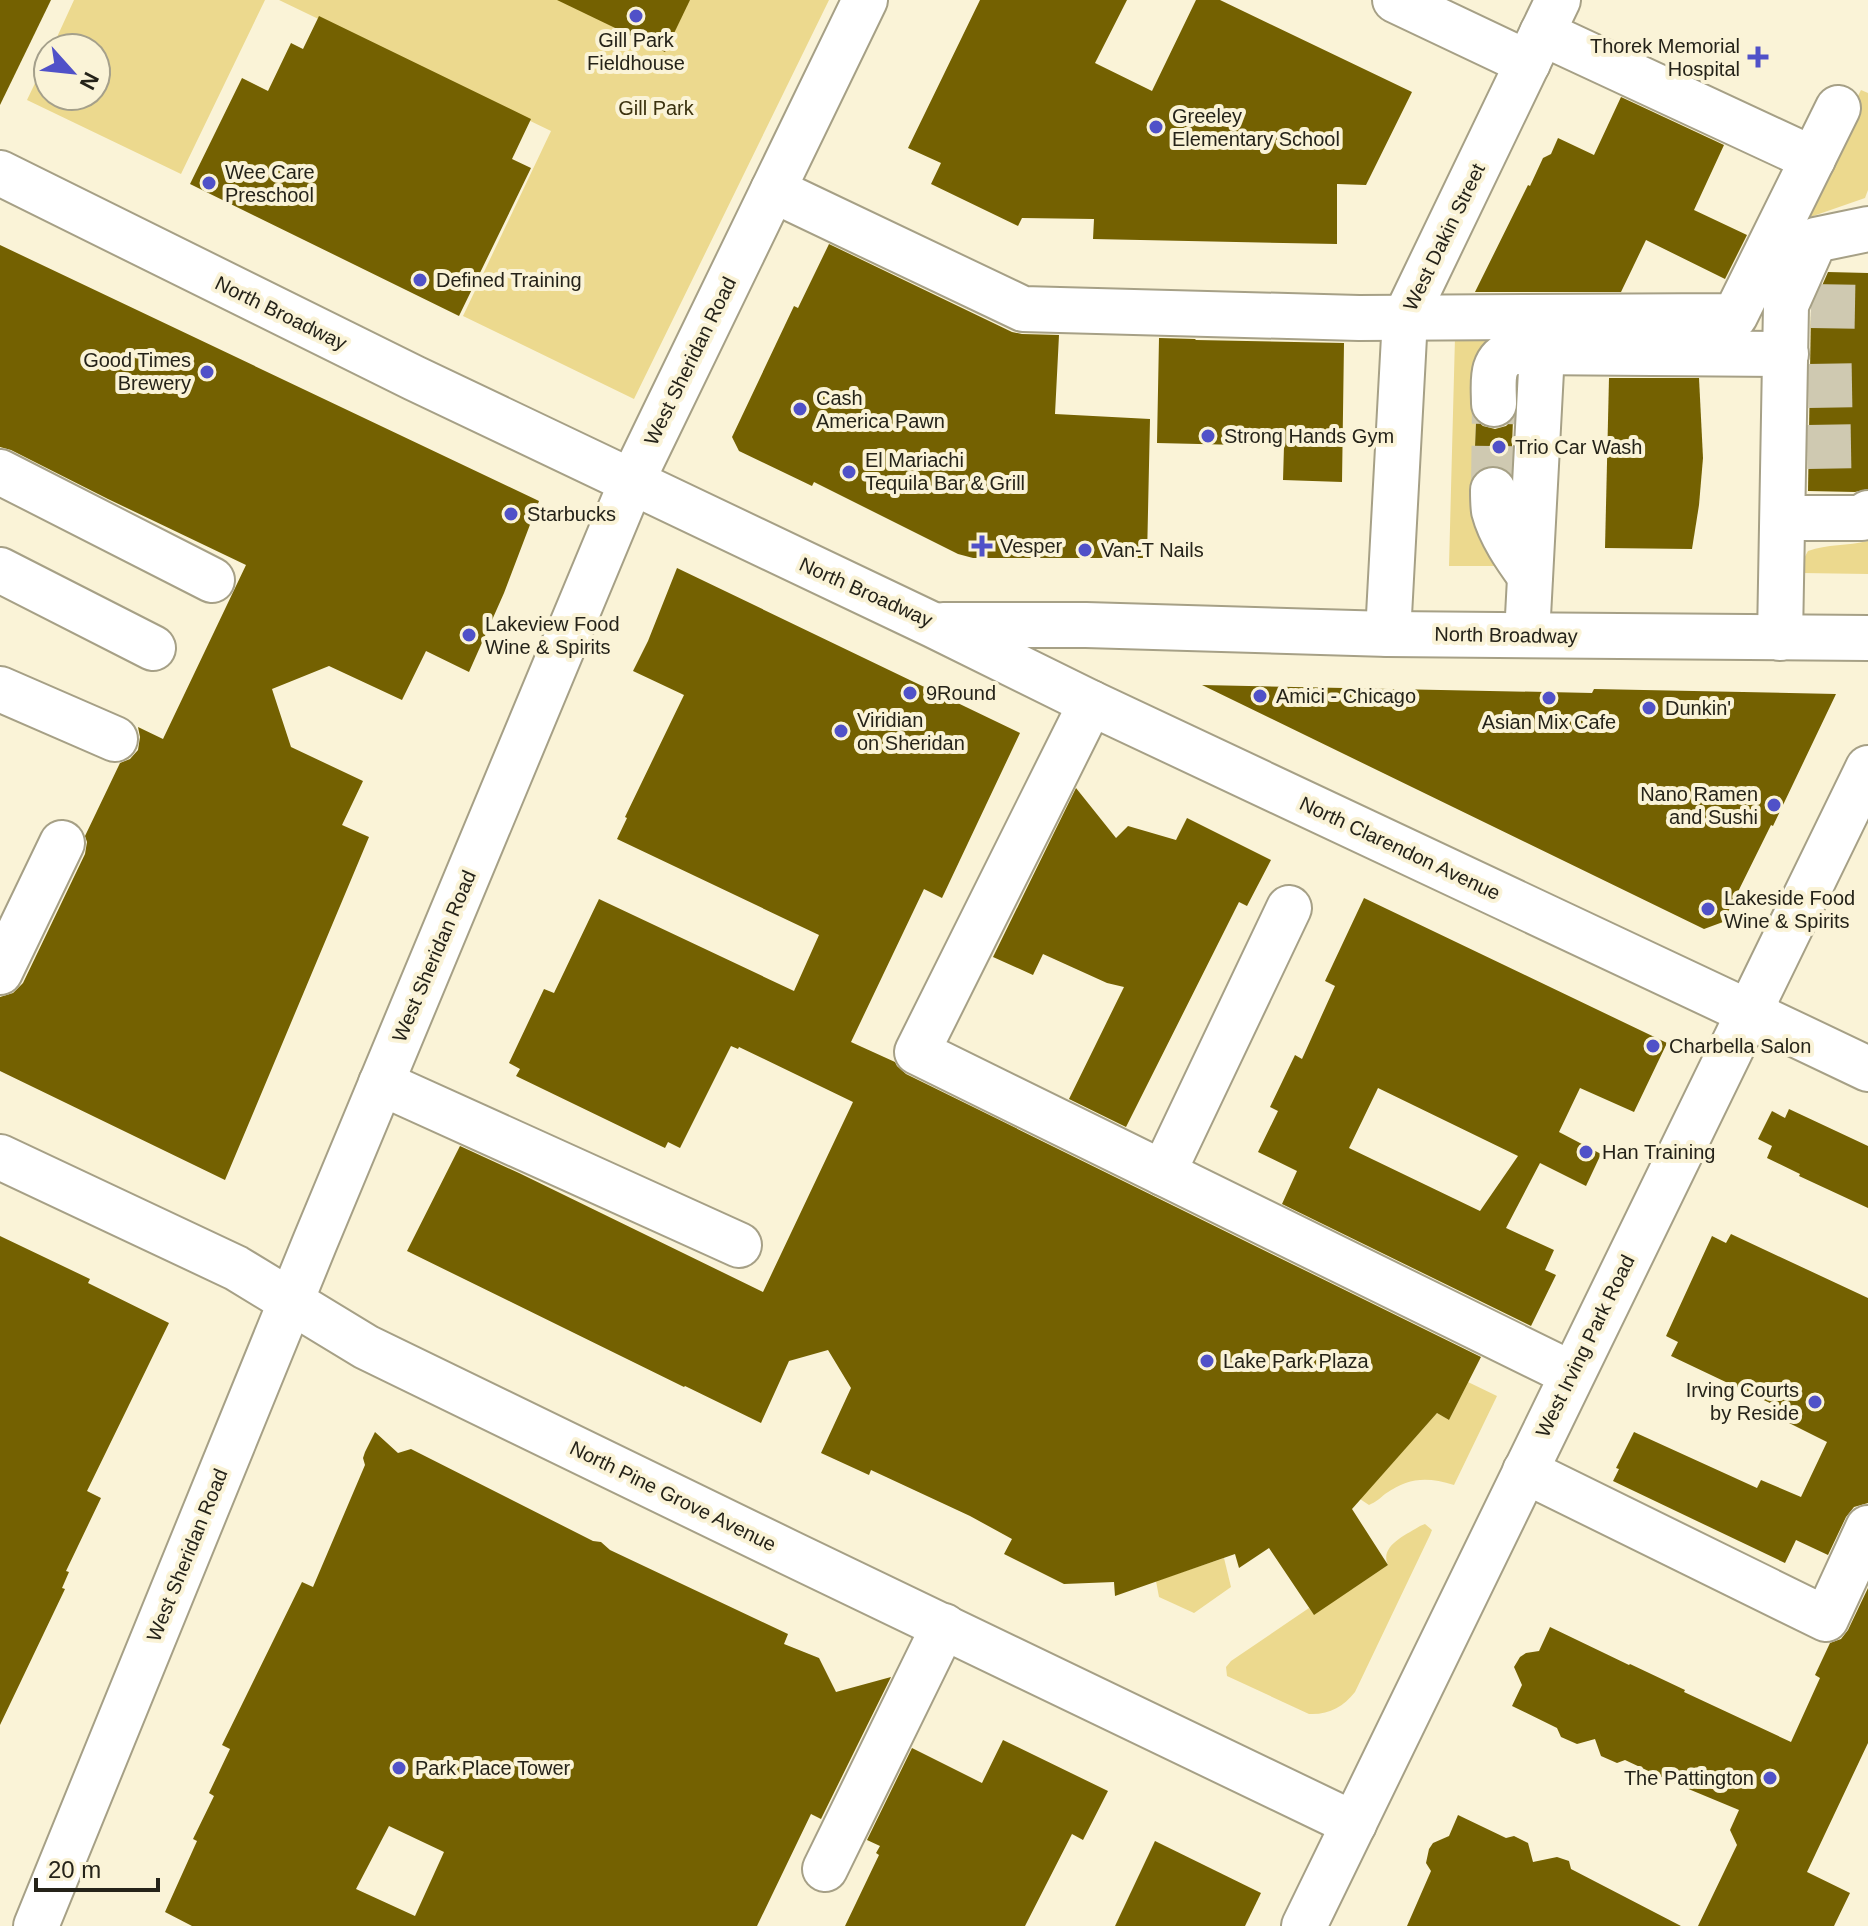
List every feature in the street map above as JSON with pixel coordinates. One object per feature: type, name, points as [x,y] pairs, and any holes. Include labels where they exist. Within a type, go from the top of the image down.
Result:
[{"type":"street","name":"West Sheridan Road","points":[[36,1926],[291,1301],[632,481],[865,0]]},
{"type":"street","points":[[1395,0],[1543,32],[1813,159]]},
{"type":"street","name":"West Dakin Street","points":[[1388,634],[1405,318],[1543,32]]},
{"type":"street","points":[[773,190],[1023,309],[1405,318],[1735,316],[1838,108]]},
{"type":"street","name":"North Broadway","points":[[0,173],[426,384],[933,625],[1086,625],[1388,634],[1868,638]]},
{"type":"street","points":[[1780,638],[1783,518],[1796,447],[1793,376],[1799,306],[1815,240],[1868,229]]},
{"type":"street","points":[[1494,404],[1496,365],[1503,355],[1513,352],[1542,352],[1793,376]]},
{"type":"street","points":[[1527,635],[1542,352]]},
{"type":"street","points":[[1,474],[212,580]]},
{"type":"street","points":[[1493,490],[1494,510],[1499,523],[1517,559],[1530,576]]},
{"type":"street","points":[[1783,518],[1862,518],[1868,513]]},
{"type":"street","points":[[0,570],[153,648]]},
{"type":"street","name":"North Clarendon Avenue","points":[[933,625],[1091,703],[1868,1069]]},
{"type":"street","points":[[0,689],[115,739]]},
{"type":"street","points":[[1091,703],[917,1052],[1572,1374]]},
{"type":"street","name":"West Irving Park Road","points":[[1304,1926],[1748,1012],[1858,813],[1868,768]]},
{"type":"street","points":[[0,972],[62,843]]},
{"type":"street","points":[[1163,1173],[1289,908]]},
{"type":"street","points":[[381,1083],[739,1245]]},
{"type":"street","name":"North Pine Grove Avenue","points":[[0,1157],[236,1268],[366,1347],[1354,1824]]},
{"type":"street","points":[[1525,1471],[1826,1619],[1868,1528]]},
{"type":"street","points":[[825,1869],[944,1626]]},
{"type":"green space","points":[[74,0],[265,0],[181,174],[52,112],[112,112],[112,32],[59,32]]},
{"type":"green space","name":"Gill Park","points":[[279,0],[829,0],[634,399],[463,316],[551,131]]},
{"type":"green space","points":[[1861,90],[1868,93],[1868,190],[1865,198],[1796,222]]},
{"type":"green space","points":[[1455,337],[1496,338],[1487,342],[1483,349],[1476,404],[1474,489],[1498,559],[1496,566],[1449,566]]},
{"type":"green space","points":[[1868,541],[1868,574],[1802,573],[1803,560],[1808,551]]},
{"type":"green space","points":[[1468,1382],[1497,1396],[1454,1485],[1419,1480],[1394,1488],[1369,1505],[1360,1499],[1437,1413],[1449,1420]]},
{"type":"green space","points":[[1425,1524],[1432,1530],[1430,1535],[1355,1692],[1346,1702],[1329,1711],[1309,1714],[1227,1676],[1226,1667],[1231,1661],[1309,1608],[1314,1614],[1388,1565],[1386,1558],[1390,1547]]},
{"type":"green space","points":[[1224,1558],[1231,1587],[1194,1613],[1159,1597],[1156,1581]]},
{"type":"building","points":[[0,0],[51,0],[35,32],[32,32],[32,39],[0,105]]},
{"type":"building","name":"Gill Park Fieldhouse","points":[[557,0],[690,0],[665,52]]},
{"type":"building","points":[[980,0],[1127,0],[1095,63],[1152,91],[1196,0],[1220,0],[1412,92],[1366,185],[1337,184],[1337,244],[1093,239],[1094,219],[1022,218],[1018,226],[931,184],[941,163],[908,148]]},
{"type":"building","points":[[319,16],[531,119],[512,159],[531,168],[459,316],[190,184],[242,78],[268,91],[291,43],[303,49]]},
{"type":"building","points":[[1621,97],[1724,145],[1694,210],[1747,235],[1725,279],[1646,240],[1621,292],[1475,292],[1543,158],[1551,154],[1558,138],[1594,155]]},
{"type":"building","points":[[829,244],[1012,332],[1059,335],[1055,414],[1150,419],[1147,558],[973,558],[958,554],[814,482],[812,486],[739,451],[732,437],[794,306],[798,308]]},
{"type":"building","points":[[0,245],[539,501],[504,593],[469,672],[426,651],[402,700],[329,666],[272,689],[291,747],[363,781],[342,825],[369,837],[225,1180],[0,1071],[0,997],[13,993],[23,983],[85,854],[85,836],[120,763],[130,759],[138,750],[138,727],[163,739],[246,565],[0,447]]},
{"type":"building","points":[[1828,272],[1868,273],[1868,489],[1855,492],[1808,491],[1811,311]]},
{"type":"building","points":[[1159,338],[1344,343],[1342,482],[1283,480],[1284,446],[1157,443]]},
{"type":"building","points":[[1609,378],[1699,378],[1703,458],[1692,549],[1605,548]]},
{"type":"building","points":[[1513,419],[1511,473],[1492,465],[1474,474],[1476,420],[1483,426],[1495,429],[1506,426]]},
{"type":"building","points":[[677,568],[1020,733],[942,898],[924,889],[851,1042],[895,1062],[906,1074],[1481,1357],[1449,1420],[1437,1413],[1352,1509],[1388,1565],[1314,1615],[1269,1548],[1239,1568],[1235,1554],[1115,1596],[1114,1582],[1064,1584],[1004,1554],[1012,1539],[871,1470],[869,1475],[821,1453],[851,1388],[828,1350],[789,1361],[761,1423],[407,1251],[460,1146],[763,1292],[853,1102],[739,1047],[731,1046],[680,1148],[668,1142],[665,1148],[516,1076],[520,1069],[509,1063],[544,989],[554,993],[599,899],[794,991],[819,935],[617,839],[684,695],[633,671]]},
{"type":"building","points":[[1202,685],[1592,693],[1594,689],[1836,694],[1723,922],[1704,929]]},
{"type":"building","points":[[1076,788],[1116,838],[1128,826],[1176,840],[1187,818],[1271,860],[1247,906],[1239,902],[1126,1127],[1069,1099],[1124,987],[1107,983],[1043,954],[1033,975],[993,957]]},
{"type":"building","points":[[1364,898],[1667,1043],[1634,1112],[1580,1088],[1559,1132],[1601,1154],[1586,1186],[1540,1163],[1506,1228],[1554,1250],[1545,1270],[1556,1275],[1531,1326],[1282,1204],[1297,1171],[1258,1152],[1278,1111],[1270,1107],[1295,1055],[1302,1059],[1335,986],[1325,981]],"holes":[[[1378,1088],[1518,1156],[1480,1211],[1349,1148]]]},
{"type":"building","points":[[1789,1109],[1868,1146],[1868,1208],[1767,1158],[1772,1146],[1758,1139],[1772,1111],[1785,1118]]},
{"type":"building","name":"Irving Courts by Reside","points":[[1731,1234],[1868,1298],[1868,1503],[1854,1507],[1846,1517],[1828,1555],[1796,1540],[1785,1563],[1613,1481],[1634,1432],[1757,1488],[1761,1480],[1801,1497],[1827,1442],[1789,1423],[1793,1414],[1671,1356],[1678,1342],[1666,1336],[1712,1236],[1726,1243]]},
{"type":"building","points":[[0,1236],[90,1279],[88,1283],[169,1323],[87,1491],[101,1498],[66,1571],[69,1572],[62,1588],[65,1589],[0,1725]]},
{"type":"building","points":[[375,1432],[398,1453],[411,1449],[593,1541],[601,1542],[610,1550],[788,1634],[784,1644],[819,1658],[836,1692],[891,1677],[821,1819],[811,1814],[757,1926],[192,1926],[165,1912],[197,1841],[193,1839],[214,1796],[209,1793],[230,1749],[222,1745],[302,1582],[313,1587],[365,1465],[365,1452]],"holes":[[[389,1826],[444,1852],[415,1916],[356,1889]]]},
{"type":"building","name":"The Pattington","points":[[1868,1588],[1868,1743],[1807,1872],[1850,1893],[1834,1926],[1698,1926],[1737,1845],[1730,1830],[1739,1810],[1625,1760],[1617,1763],[1601,1756],[1595,1739],[1577,1744],[1561,1737],[1557,1728],[1512,1706],[1522,1685],[1514,1667],[1526,1653],[1539,1651],[1550,1627],[1791,1742],[1820,1678],[1815,1675],[1830,1643],[1841,1639],[1848,1630]]},
{"type":"building","points":[[1003,1740],[1108,1791],[1083,1840],[1072,1834],[1025,1926],[845,1926],[879,1855],[876,1853],[880,1846],[867,1840],[912,1748],[982,1783]]},
{"type":"building","points":[[1458,1815],[1506,1838],[1514,1836],[1528,1843],[1533,1862],[1557,1857],[1569,1861],[1571,1869],[1681,1926],[1407,1926],[1431,1871],[1426,1863],[1429,1849],[1433,1843],[1449,1836]]},
{"type":"building","points":[[1155,1841],[1261,1893],[1245,1926],[1115,1926]]},
{"type":"tunnel","points":[[1811,306],[1868,307]]},
{"type":"tunnel","points":[[1808,386],[1868,385]]},
{"type":"tunnel","points":[[1493,490],[1494,404]]},
{"type":"tunnel","points":[[1807,447],[1868,446]]},
{"type":"place","name":"Gill Park Fieldhouse","points":[[636,16]]},
{"type":"place","name":"Thorek Memorial Hospital","points":[[1758,57]]},
{"type":"place","name":"Greeley Elementary School","points":[[1156,127]]},
{"type":"place","name":"Wee Care Preschool","points":[[209,183]]},
{"type":"place","name":"Defined Training","points":[[420,280]]},
{"type":"place","name":"Good Times Brewery","points":[[207,372]]},
{"type":"place","name":"Cash America Pawn","points":[[800,409]]},
{"type":"place","name":"Strong Hands Gym","points":[[1208,436]]},
{"type":"place","name":"Trio Car Wash","points":[[1499,447]]},
{"type":"place","name":"El Mariachi Tequila Bar & Grill","points":[[849,472]]},
{"type":"place","name":"Starbucks","points":[[511,514]]},
{"type":"place","name":"Vesper","points":[[982,546]]},
{"type":"place","name":"Van-T Nails","points":[[1085,550]]},
{"type":"place","name":"Lakeview Food Wine & Spirits","points":[[469,635]]},
{"type":"place","name":"9Round","points":[[910,693]]},
{"type":"place","name":"Amici - Chicago","points":[[1260,696]]},
{"type":"place","name":"Asian Mix Cafe","points":[[1549,698]]},
{"type":"place","name":"Dunkin'","points":[[1649,708]]},
{"type":"place","name":"Viridian on Sheridan","points":[[841,731]]},
{"type":"place","name":"Nano Ramen and Sushi","points":[[1774,805]]},
{"type":"place","name":"Lakeside Food Wine & Spirits","points":[[1708,909]]},
{"type":"place","name":"Charbella Salon","points":[[1653,1046]]},
{"type":"place","name":"Han Training","points":[[1586,1152]]},
{"type":"place","name":"Lake Park Plaza","points":[[1207,1361]]},
{"type":"place","name":"Irving Courts by Reside","points":[[1815,1402]]},
{"type":"place","name":"Park Place Tower","points":[[399,1768]]},
{"type":"place","name":"The Pattington","points":[[1770,1778]]}]
